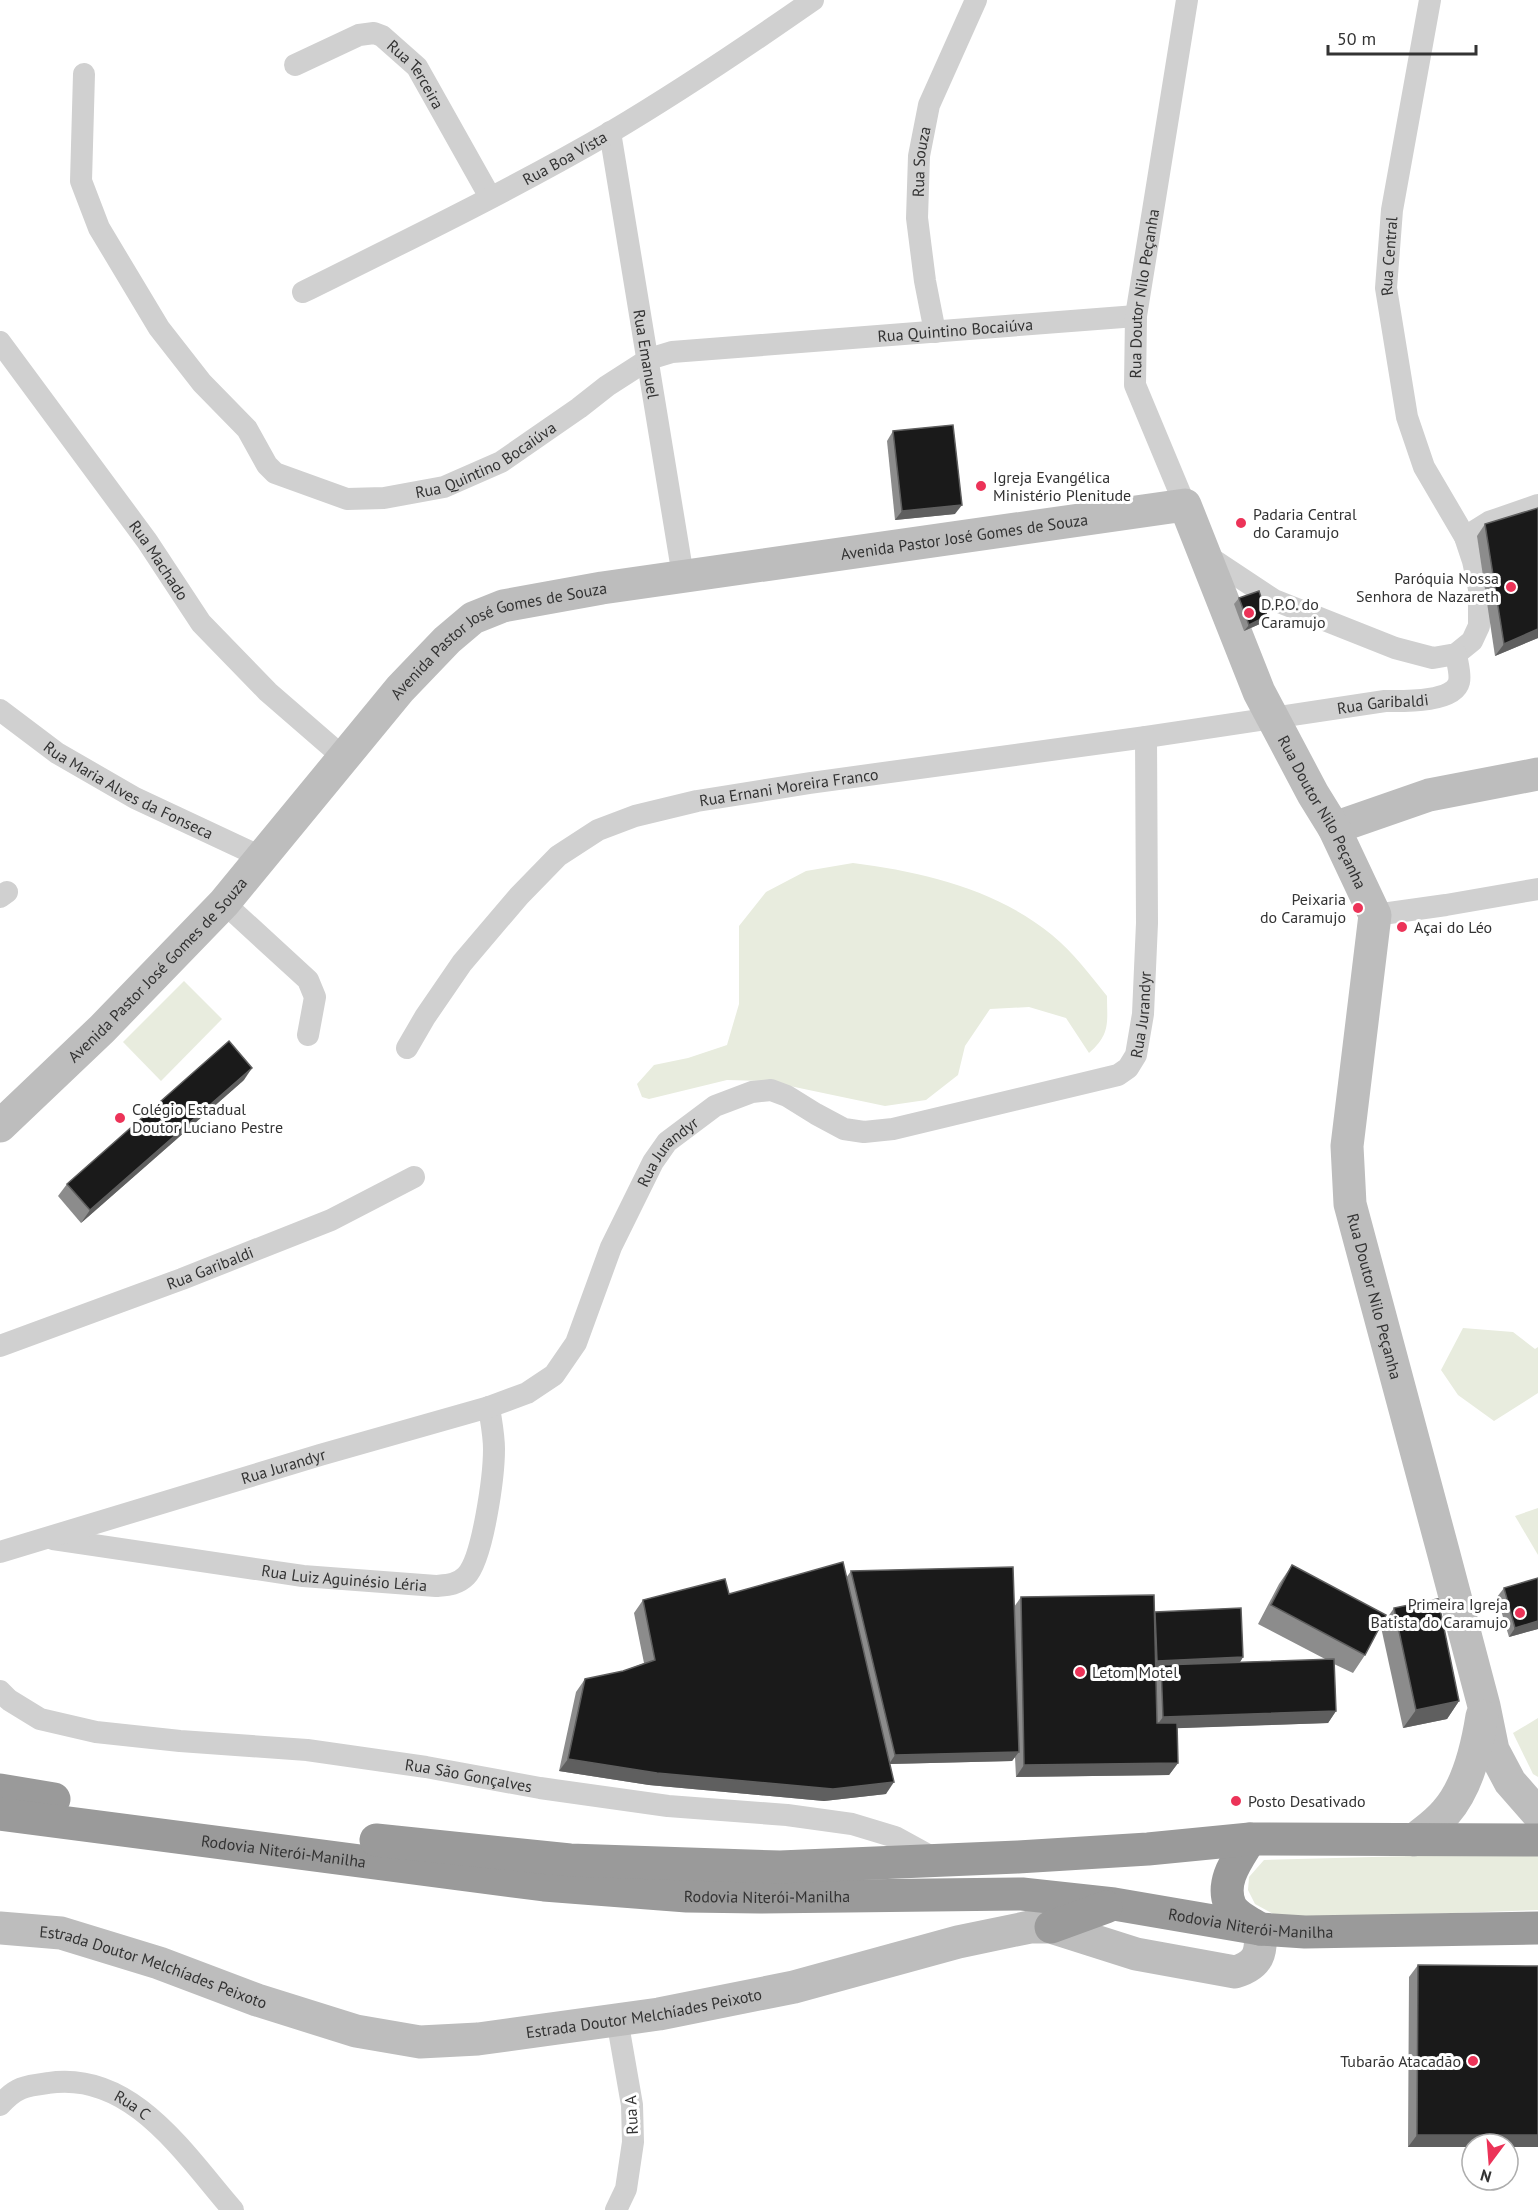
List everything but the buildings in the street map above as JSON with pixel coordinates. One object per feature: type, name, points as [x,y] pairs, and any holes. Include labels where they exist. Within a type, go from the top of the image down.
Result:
[{"type":"highway","name":"Rodovia Niterói-Manilha","points":[[0,1790],[69,1802],[371,1840],[570,1860],[780,1867],[1148,1849],[1250,1839],[1538,1840]]},
{"type":"highway","name":"Rodovia Niterói-Manilha","points":[[0,1814],[544,1885],[687,1896],[1022,1894],[1114,1904],[1260,1929],[1305,1932],[1538,1928]]},
{"type":"highway","points":[[1250,1839],[1227,1881],[1230,1906],[1245,1920],[1260,1929]]},
{"type":"highway","points":[[1051,1927],[1114,1904]]},
{"type":"street","name":"Rua Boa Vista","points":[[303,292],[490,197],[610,132],[736,54],[813,0]]},
{"type":"street","name":"Rua Souza","points":[[935,332],[925,281],[917,218],[919,156],[929,105],[976,0]]},
{"type":"street","name":"Rua Doutor Nilo Peçanha","points":[[1187,0],[1136,316],[1135,385],[1206,555],[1259,692],[1334,828],[1375,915],[1347,1146],[1350,1204],[1484,1706],[1493,1750],[1510,1782],[1535,1808]]},
{"type":"street","name":"Rua Central","points":[[1430,0],[1392,210],[1386,288],[1407,417],[1424,467],[1465,537],[1479,589],[1479,626],[1472,641],[1456,654]]},
{"type":"street","name":"Rua Terceira","points":[[295,65],[359,35],[374,33],[382,36],[417,67],[490,197]]},
{"type":"street","name":"Rua Quintino Bocaiúva","points":[[84,74],[81,181],[99,228],[159,328],[216,399],[243,423],[267,465],[275,473],[347,499],[384,498],[444,487],[501,462],[607,386],[649,359],[672,352],[1136,316]]},
{"type":"street","name":"Rua Emanuel","points":[[610,132],[683,576]]},
{"type":"street","name":"Rua Machado","points":[[0,342],[147,541],[201,622],[268,692],[343,757]]},
{"type":"street","name":"Avenida Pastor José Gomes de Souza","points":[[0,1126],[102,1029],[224,903],[400,689],[447,640],[473,618],[503,606],[683,576],[1185,505]]},
{"type":"street","points":[[1465,537],[1489,522],[1538,505]]},
{"type":"street","points":[[1206,555],[1275,600],[1319,619],[1395,648],[1433,658],[1456,654]]},
{"type":"street","name":"Rua Garibaldi","points":[[1272,718],[1385,701],[1420,700],[1443,696],[1455,690],[1459,683],[1456,654]]},
{"type":"street","name":"Rua Maria Alves da Fonseca","points":[[0,710],[57,753],[135,798],[263,858]]},
{"type":"street","name":"Rua Ernani Moreira Franco","points":[[407,1048],[424,1017],[462,963],[519,896],[558,856],[598,830],[635,816],[697,801],[1272,718]]},
{"type":"street","name":"Rua Jurandyr","points":[[0,1552],[489,1407],[527,1393],[554,1375],[576,1343],[611,1247],[653,1162],[667,1142],[715,1106],[752,1092],[771,1090],[787,1096],[844,1129],[864,1132],[893,1129],[1118,1075],[1128,1068],[1136,1055],[1143,1014],[1148,923],[1146,737]]},
{"type":"street","points":[[1334,828],[1429,795],[1538,774]]},
{"type":"street","points":[[1375,915],[1538,889]]},
{"type":"street","points":[[224,903],[308,980],[315,997],[308,1035]]},
{"type":"street","name":"Rua Garibaldi","points":[[0,1346],[182,1279],[332,1220],[414,1178]]},
{"type":"street","name":"Rua Luiz Aguinésio Léria","points":[[48,1538],[303,1576],[436,1586],[454,1584],[465,1578],[472,1569],[480,1545],[493,1473],[494,1447],[489,1407]]},
{"type":"street","name":"Rua São Gonçalves","points":[[0,1691],[9,1700],[40,1719],[96,1732],[180,1741],[307,1750],[426,1767],[540,1788],[668,1806],[787,1815],[852,1824],[895,1837],[939,1861]]},
{"type":"street","name":"Rua Doutor Nilo Peçanha","points":[[1414,1840],[1448,1811],[1463,1783],[1474,1754],[1484,1706]]},
{"type":"street","name":"Estrada Doutor Melchíades Peixoto","points":[[0,1928],[61,1933],[159,1963],[257,2000],[356,2031],[420,2042],[478,2039],[659,2014],[794,1987],[958,1942],[1030,1927],[1051,1927],[1136,1954],[1235,1972],[1248,1968],[1256,1959],[1261,1946],[1260,1929]]},
{"type":"street","name":"Rua A","points":[[616,2210],[626,2189],[633,2142],[632,2105],[617,2019]]},
{"type":"street","name":"Rua C","points":[[0,2105],[21,2087],[62,2081],[105,2088],[133,2103],[164,2130],[233,2210]]},
{"type":"shaded area","points":[[853,863],[906,872],[958,885],[983,894],[1030,919],[1067,949],[1107,996],[1106,1027],[1101,1040],[1089,1053],[1066,1018],[1029,1007],[990,1009],[965,1046],[958,1075],[926,1100],[885,1106],[766,1081],[727,1080],[649,1099],[642,1097],[637,1084],[654,1065],[688,1058],[727,1045],[739,1004],[739,926],[766,892],[806,871]]},
{"type":"shaded area","points":[[184,981],[222,1019],[161,1081],[123,1042]]},
{"type":"shaded area","points":[[1463,1328],[1513,1332],[1535,1349],[1538,1347],[1538,1393],[1494,1421],[1458,1395],[1441,1370]]},
{"type":"shaded area","points":[[1538,1508],[1538,1555],[1515,1516]]},
{"type":"shaded area","points":[[1538,1718],[1538,1777],[1533,1774],[1513,1733]]},
{"type":"shaded area","points":[[1538,1854],[1538,1910],[1312,1918],[1277,1916],[1255,1904],[1248,1890],[1249,1877],[1264,1860]]},
{"type":"place","name":"Igreja Evangélica Ministério Plenitude","points":[[981,486]]},
{"type":"place","name":"Padaria Central do Caramujo","points":[[1241,523]]},
{"type":"place","name":"Paróquia Nossa Senhora de Nazareth","points":[[1511,587]]},
{"type":"place","name":"D.P.O. do Caramujo","points":[[1249,613]]},
{"type":"place","name":"Peixaria do Caramujo","points":[[1358,908]]},
{"type":"place","name":"Açai do Léo","points":[[1402,927]]},
{"type":"place","name":"Colégio Estadual Doutor Luciano Pestre","points":[[120,1118]]},
{"type":"place","name":"Primeira Igreja Batista do Caramujo","points":[[1520,1613]]},
{"type":"place","name":"Letom Motel","points":[[1080,1672]]},
{"type":"place","name":"Posto Desativado","points":[[1236,1801]]},
{"type":"place","name":"Tubarão Atacadão","points":[[1473,2061]]}]
